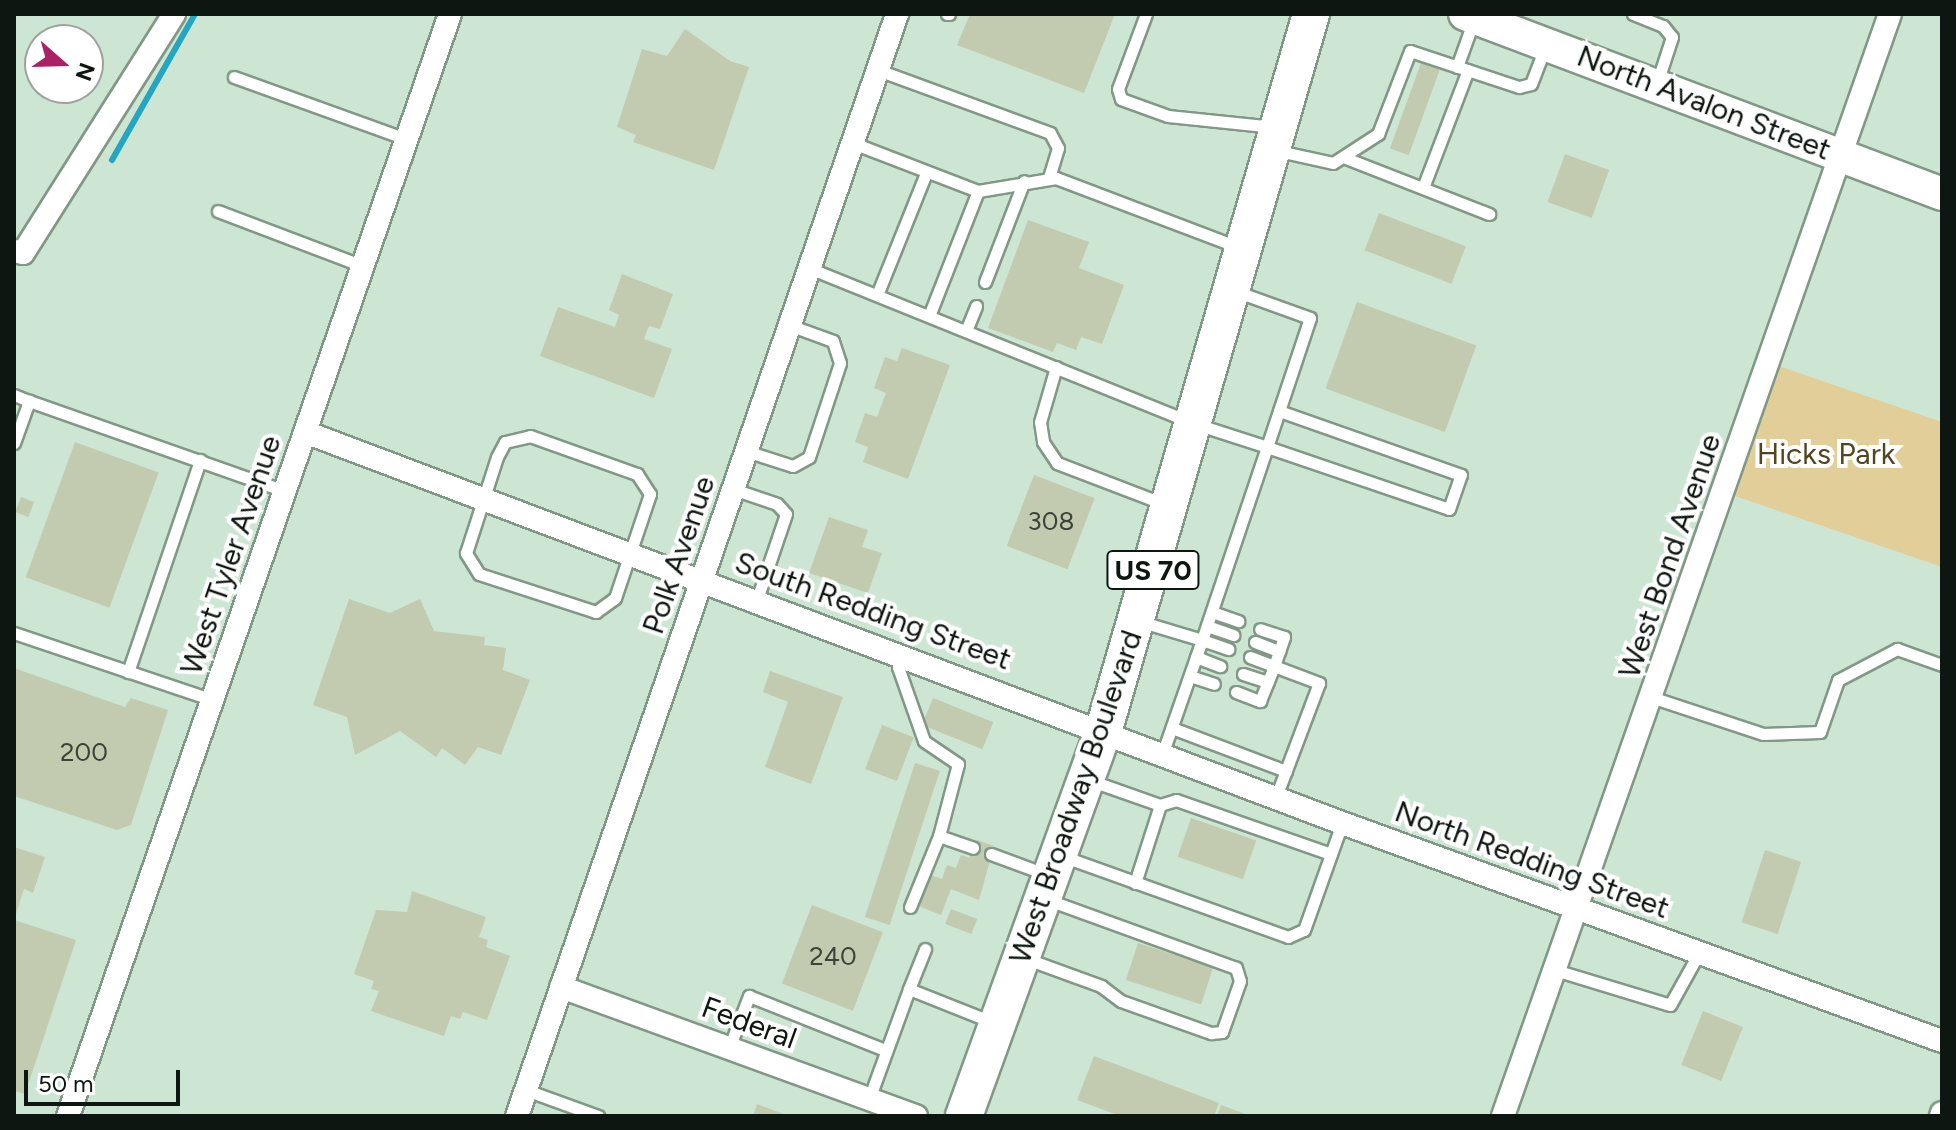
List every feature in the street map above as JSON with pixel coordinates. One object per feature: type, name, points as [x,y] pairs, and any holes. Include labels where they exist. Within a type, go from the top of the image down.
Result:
[{"type":"main road","name":"West Broadway Boulevard","points":[[964,1116],[1104,729],[1172,507],[1311,14]]},
{"type":"street","points":[[18,252],[173,14]]},
{"type":"street","name":"West Tyler Avenue","points":[[68,1116],[450,14]]},
{"type":"street","name":"Polk Avenue","points":[[517,1116],[897,14]]},
{"type":"street","name":"West Bond Avenue","points":[[1503,1116],[1843,156],[1890,14]]},
{"type":"street","name":"North Avalon Street","points":[[1488,18],[1942,194]]},
{"type":"street","name":"South Redding Street","points":[[305,432],[1104,729]]},
{"type":"street","name":"North Redding Street","points":[[1104,729],[1342,823],[1942,1041]]},
{"type":"street","name":"Federal","points":[[561,987],[916,1116]]},
{"type":"lane","points":[[1146,14],[1118,89],[1121,99],[1168,116],[1277,139],[1333,163],[1378,134],[1403,58],[1410,51],[1519,87],[1531,84],[1546,42]]},
{"type":"lane","points":[[1633,14],[1663,26],[1672,37],[1656,85]]},
{"type":"lane","points":[[1424,185],[1462,69],[1488,18]]},
{"type":"lane","points":[[878,70],[1050,133],[1058,148],[1049,177]]},
{"type":"lane","points":[[234,77],[406,139]]},
{"type":"lane","points":[[853,143],[978,191],[1049,177],[1244,250]]},
{"type":"lane","points":[[1343,157],[1424,185],[1489,214]]},
{"type":"lane","points":[[877,295],[926,173]]},
{"type":"lane","points":[[985,282],[1024,181]]},
{"type":"lane","points":[[929,316],[978,191]]},
{"type":"lane","points":[[218,211],[363,266]]},
{"type":"lane","points":[[809,268],[1196,424],[1449,509],[1461,475],[1279,411]]},
{"type":"lane","points":[[1163,752],[1310,318],[1233,290]]},
{"type":"lane","points":[[966,331],[976,306]]},
{"type":"lane","points":[[746,451],[793,466],[809,457],[840,363],[833,341],[789,325]]},
{"type":"lane","points":[[1056,367],[1040,422],[1043,442],[1057,463],[1172,507]]},
{"type":"lane","points":[[14,395],[285,491]]},
{"type":"lane","points":[[14,443],[29,401]]},
{"type":"lane","points":[[518,437],[637,474],[650,494],[633,552],[615,598],[596,612],[479,574],[466,553],[467,541],[505,442],[518,437]]},
{"type":"lane","points":[[128,672],[200,460]]},
{"type":"lane","points":[[733,489],[777,504],[786,514],[757,599]]},
{"type":"lane","points":[[1212,612],[1238,621]]},
{"type":"lane","points":[[1137,620],[1228,649]]},
{"type":"lane","points":[[1207,626],[1233,635]]},
{"type":"lane","points":[[1236,692],[1260,701],[1268,682],[1284,637],[1260,629]]},
{"type":"lane","points":[[14,633],[213,700]]},
{"type":"lane","points":[[1255,642],[1279,651]]},
{"type":"lane","points":[[1651,697],[1763,734],[1820,732],[1838,680],[1897,649],[1942,665]]},
{"type":"lane","points":[[903,654],[898,667],[924,741],[958,764],[939,836],[910,907]]},
{"type":"lane","points":[[1196,657],[1220,666]]},
{"type":"lane","points":[[1250,657],[1319,683],[1276,797]]},
{"type":"lane","points":[[1243,674],[1268,682]]},
{"type":"lane","points":[[1190,676],[1214,684]]},
{"type":"lane","points":[[1172,728],[1286,771]]},
{"type":"lane","points":[[1087,779],[1160,805],[1176,800],[1331,854]]},
{"type":"lane","points":[[1135,883],[1160,805]]},
{"type":"lane","points":[[1052,877],[1135,883],[1288,937],[1304,930],[1342,823]]},
{"type":"lane","points":[[939,836],[973,848]]},
{"type":"lane","points":[[991,854],[1052,877],[1236,968],[1240,981],[1222,1032],[1211,1033],[1121,1001],[1101,986],[1022,957]]},
{"type":"lane","points":[[869,1099],[925,949]]},
{"type":"lane","points":[[1555,970],[1670,1005],[1699,953]]},
{"type":"lane","points":[[909,989],[996,1023]]},
{"type":"lane","points":[[729,1048],[749,996],[885,1050]]},
{"type":"lane","points":[[526,1090],[598,1116]]},
{"type":"green space","name":"Hicks Park","points":[[1776,365],[1942,422],[1942,567],[1732,495]]},
{"type":"building","points":[[970,14],[1115,14],[1084,93],[957,45]]},
{"type":"building","points":[[685,29],[730,61],[749,67],[714,170],[633,142],[636,135],[617,127],[642,49],[667,56]]},
{"type":"building","points":[[1421,63],[1440,70],[1409,155],[1390,149]]},
{"type":"building","points":[[1565,154],[1609,170],[1592,218],[1548,202]]},
{"type":"building","points":[[1379,213],[1466,246],[1451,284],[1365,250]]},
{"type":"building","points":[[1028,220],[1089,242],[1079,268],[1124,285],[1102,344],[1081,337],[1076,350],[1057,343],[1053,352],[988,328]]},
{"type":"building","points":[[622,274],[673,294],[660,329],[649,326],[644,339],[672,349],[654,398],[540,356],[558,307],[615,327],[619,315],[609,310]]},
{"type":"building","points":[[1357,302],[1476,345],[1445,432],[1326,388]]},
{"type":"building","points":[[902,348],[950,365],[908,479],[863,462],[868,447],[855,442],[865,413],[877,417],[886,393],[874,388],[885,357],[897,361]]},
{"type":"building","points":[[75,442],[159,472],[109,608],[26,577]]},
{"type":"building","points":[[1034,475],[1095,498],[1067,569],[1007,546]]},
{"type":"building","points":[[21,497],[34,502],[28,517],[15,512]]},
{"type":"building","points":[[829,517],[868,530],[862,547],[882,553],[868,593],[809,573]]},
{"type":"building","points":[[349,599],[390,613],[420,599],[434,631],[485,637],[484,645],[506,648],[503,670],[530,680],[501,755],[478,747],[465,765],[442,748],[436,757],[400,731],[355,755],[347,717],[313,705]]},
{"type":"building","points":[[14,668],[125,707],[131,698],[168,710],[131,825],[117,830],[14,796]]},
{"type":"building","points":[[770,671],[843,697],[811,784],[765,767],[788,702],[763,692]]},
{"type":"building","points":[[933,698],[993,722],[982,749],[922,725]]},
{"type":"building","points":[[882,725],[914,737],[897,781],[865,769]]},
{"type":"building","points":[[915,763],[940,771],[890,925],[865,917]]},
{"type":"building","points":[[1191,818],[1256,840],[1243,879],[1178,857]]},
{"type":"building","points":[[977,840],[994,846],[979,900],[951,889],[941,915],[916,905],[928,874],[942,879],[947,865],[956,868],[961,855],[969,858]]},
{"type":"building","points":[[14,847],[45,857],[33,893],[24,889],[15,917]]},
{"type":"building","points":[[1765,850],[1801,862],[1778,934],[1742,922]]},
{"type":"building","points":[[412,891],[486,917],[479,937],[488,940],[486,947],[510,956],[487,1020],[463,1012],[460,1019],[451,1016],[444,1036],[371,1011],[379,991],[371,989],[374,981],[354,974],[376,910],[407,912]]},
{"type":"building","points":[[812,905],[883,932],[853,1011],[782,983]]},
{"type":"building","points":[[951,909],[977,919],[971,934],[945,924]]},
{"type":"building","points":[[14,920],[76,940],[25,1094],[14,1091]]},
{"type":"building","points":[[1138,943],[1213,967],[1201,1005],[1126,980]]},
{"type":"building","points":[[1703,1011],[1743,1027],[1721,1081],[1681,1065]]},
{"type":"building","points":[[1094,1056],[1219,1103],[1214,1116],[1120,1116],[1077,1100]]},
{"type":"building","points":[[757,1104],[789,1116],[753,1116]]},
{"type":"building","points":[[1221,1105],[1251,1116],[1217,1116]]},
{"type":"waterway","points":[[112,160],[195,14]]}]
